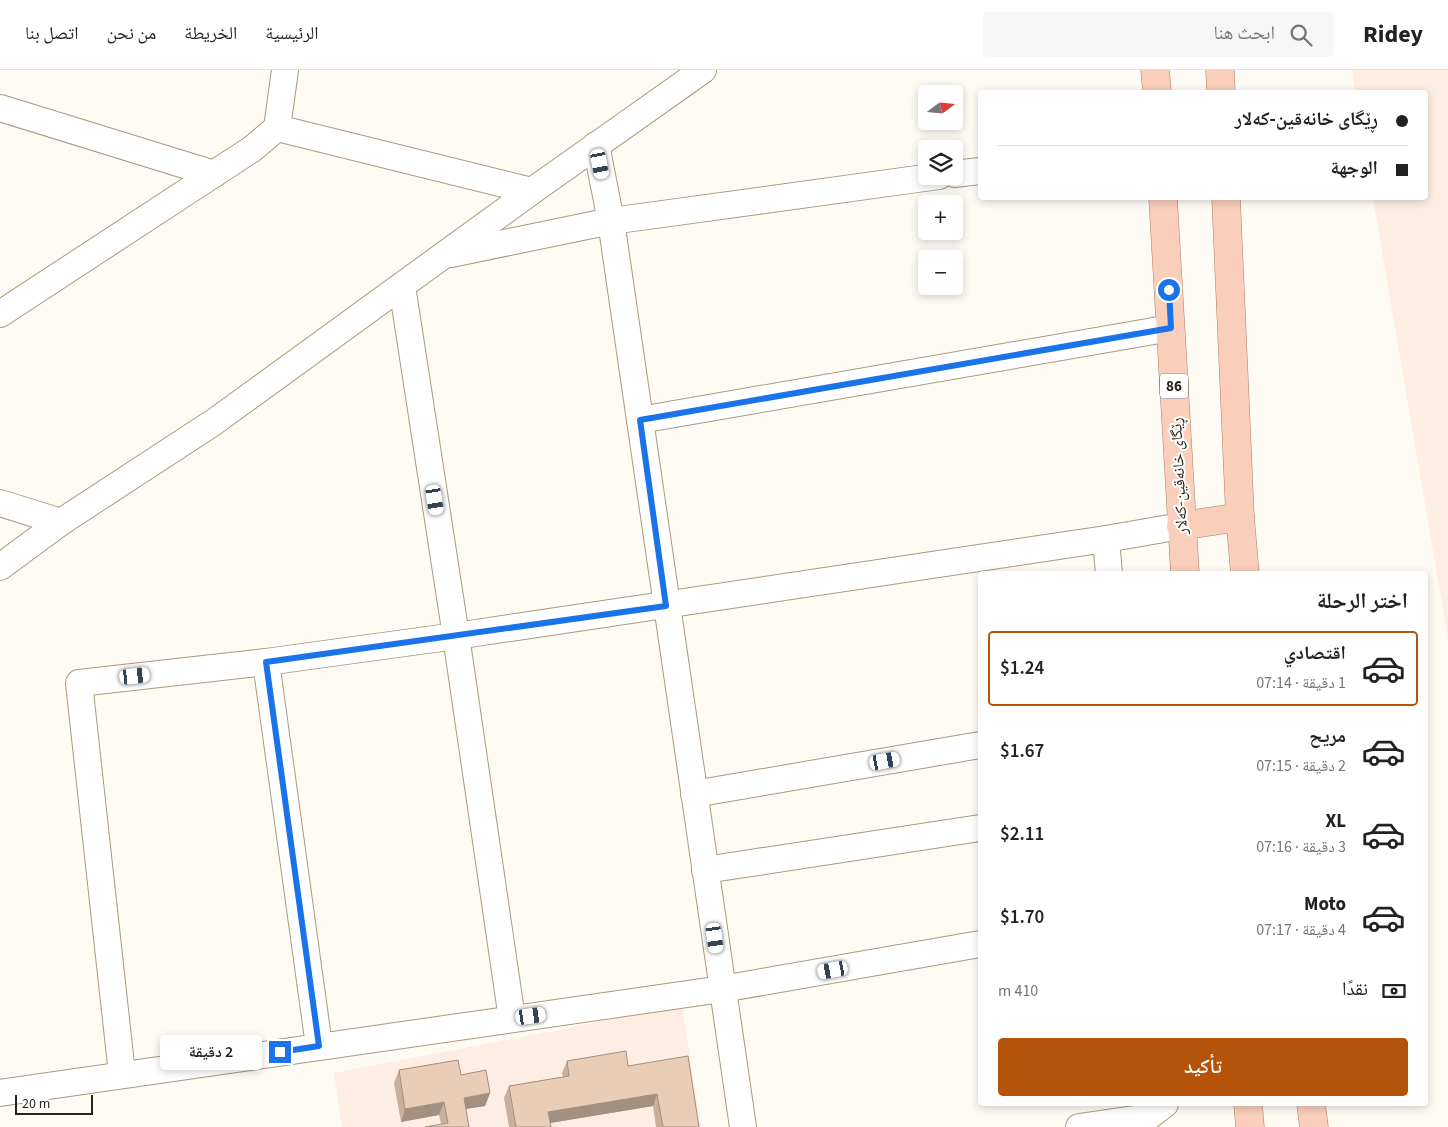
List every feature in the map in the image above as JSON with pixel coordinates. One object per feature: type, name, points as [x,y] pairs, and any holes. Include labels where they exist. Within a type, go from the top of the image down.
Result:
[{"type":"main road","points":[[1156,70],[1157,90]]},
{"type":"main road","points":[[1220,70],[1222,90]]},
{"type":"main road","name":"ڕێگای خانەقین-کەلار","points":[[1164,200],[1185,571]]},
{"type":"main road","points":[[1226,200],[1240,517],[1245,571]]},
{"type":"main road","points":[[1181,526],[1240,517]]},
{"type":"main road","points":[[1248,1106],[1250,1127]]},
{"type":"main road","points":[[1311,1106],[1314,1127]]},
{"type":"street","points":[[4,307],[214,174],[252,149],[277,128],[285,70]]},
{"type":"street","points":[[0,567],[61,522],[214,422],[532,191],[703,70]]},
{"type":"street","points":[[0,108],[214,174]]},
{"type":"street","points":[[277,128],[532,191]]},
{"type":"street","points":[[596,145],[611,221],[743,1127]]},
{"type":"street","points":[[963,173],[978,171]]},
{"type":"street","points":[[443,256],[611,221],[918,179]]},
{"type":"street","points":[[402,286],[512,1019]]},
{"type":"street","points":[[640,420],[1171,328]]},
{"type":"street","points":[[0,503],[61,522]]},
{"type":"street","points":[[122,1074],[79,683],[266,662],[456,636],[666,606],[1181,526]]},
{"type":"street","points":[[1106,539],[1109,571]]},
{"type":"street","points":[[266,662],[319,1046]]},
{"type":"street","points":[[694,794],[978,745]]},
{"type":"street","points":[[705,870],[978,828]]},
{"type":"street","points":[[0,1092],[722,989],[978,944]]},
{"type":"street","points":[[1079,1127],[1148,1117],[1162,1106]]},
{"type":"shaded area","points":[[1352,70],[1448,70],[1448,638],[1373,200],[1428,200],[1428,90],[1355,90]]},
{"type":"shaded area","points":[[682,1006],[701,1127],[342,1127],[334,1073]]},
{"type":"building","points":[[626,1051],[628,1066],[688,1056],[699,1127],[663,1127],[657,1094],[548,1112],[551,1127],[516,1127],[509,1086],[569,1076],[567,1061]]},
{"type":"building","points":[[458,1060],[461,1075],[486,1070],[490,1093],[464,1098],[469,1127],[425,1127],[448,1123],[444,1102],[405,1109],[399,1070]]},
{"type":"route","points":[[280,1052],[319,1046],[266,662],[666,606],[640,420],[1171,328],[1169,290]]}]
